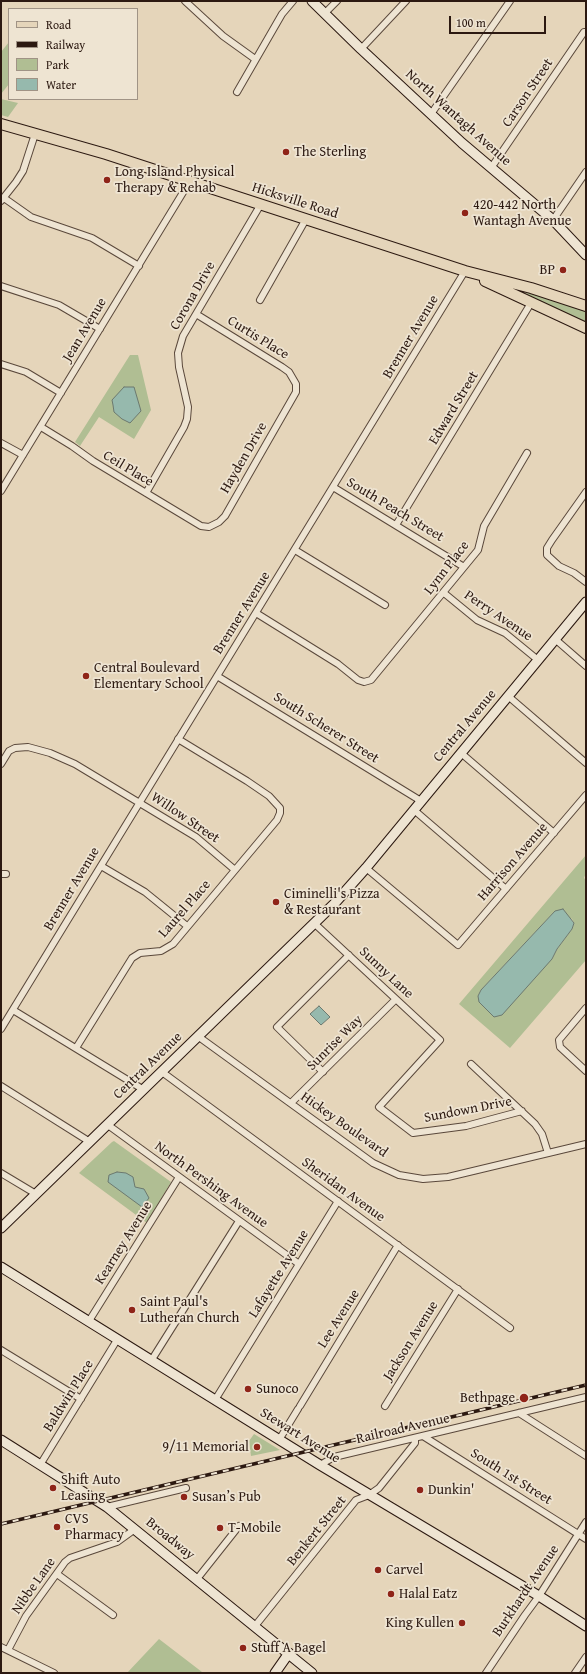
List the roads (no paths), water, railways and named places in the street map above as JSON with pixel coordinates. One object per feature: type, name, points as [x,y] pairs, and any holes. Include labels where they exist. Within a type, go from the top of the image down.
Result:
[{"type":"main road","name":"North Wantagh Avenue","points":[[312,1],[431,114],[553,220],[586,255]]},
{"type":"main road","name":"Hicksville Road","points":[[1,124],[106,154],[465,271],[531,288],[586,306]]},
{"type":"main road","name":"Hicksville Road","points":[[465,271],[586,328]]},
{"type":"main road","name":"Central Avenue","points":[[1,1228],[315,924],[418,813],[421,801],[586,602]]},
{"type":"main road","name":"Stewart Avenue","points":[[1,1267],[279,1440],[539,1596],[586,1626]]},
{"type":"main road","name":"Broadway","points":[[1,1440],[107,1507],[312,1673]]},
{"type":"main road","points":[[275,1673],[289,1653]]},
{"type":"street","points":[[185,1],[223,36],[255,59]]},
{"type":"street","points":[[237,92],[282,14],[292,1]]},
{"type":"street","points":[[324,13],[337,1]]},
{"type":"street","points":[[361,49],[406,1]]},
{"type":"street","points":[[431,114],[510,1]]},
{"type":"street","name":"Carson Street","points":[[492,168],[586,32]]},
{"type":"street","points":[[35,134],[23,171],[2,200],[31,217],[92,238],[138,266]]},
{"type":"street","points":[[553,220],[586,172]]},
{"type":"street","name":"Jean Avenue","points":[[1,491],[190,181]]},
{"type":"street","name":"Corona Drive","points":[[146,493],[184,427],[187,419],[188,407],[179,367],[178,353],[183,336],[261,204]]},
{"type":"street","points":[[260,300],[306,219]]},
{"type":"street","name":"Brenner Avenue","points":[[1,1029],[465,271]]},
{"type":"street","points":[[1,286],[60,305],[100,329]]},
{"type":"street","name":"Edward Street","points":[[396,525],[531,303]]},
{"type":"street","name":"Curtis Place","points":[[196,314],[289,372],[296,384],[296,392]]},
{"type":"street","points":[[1,364],[26,372],[61,393]]},
{"type":"street","name":"Hayden Drive","points":[[206,526],[219,522],[225,516],[296,392]]},
{"type":"street","name":"Ceil Place","points":[[40,427],[72,446],[93,461],[201,526],[206,526]]},
{"type":"street","points":[[1,443],[23,455]]},
{"type":"street","name":"Lynn Place","points":[[256,613],[338,664],[358,680],[364,682],[371,680],[478,550],[484,526],[527,453]]},
{"type":"street","name":"South Peach Street","points":[[333,487],[464,567]]},
{"type":"street","points":[[586,492],[547,548],[547,555],[559,566],[574,573],[586,582]]},
{"type":"street","points":[[295,550],[385,605]]},
{"type":"street","name":"Perry Avenue","points":[[444,592],[477,620],[505,633],[538,660]]},
{"type":"street","points":[[555,639],[586,666]]},
{"type":"street","name":"South Scherer Street","points":[[217,676],[421,801]]},
{"type":"street","points":[[508,696],[586,763]]},
{"type":"street","name":"Laurel Place","points":[[76,1048],[132,958],[140,953],[161,951],[168,948],[277,820],[280,811],[280,808],[269,796],[178,739]]},
{"type":"street","name":"Willow Street","points":[[1,764],[9,751],[14,748],[28,747],[50,753],[75,764],[196,837],[235,870]]},
{"type":"street","points":[[461,753],[554,833]]},
{"type":"street","name":"Harrison Avenue","points":[[366,868],[458,944],[586,795]]},
{"type":"street","points":[[418,813],[506,889]]},
{"type":"street","points":[[101,866],[145,892],[187,926]]},
{"type":"street","name":"Sunny Lane","points":[[315,924],[440,1040],[379,1107]]},
{"type":"street","points":[[323,1072],[277,1027],[349,955]]},
{"type":"street","name":"Sunrise Way","points":[[291,1103],[396,999]]},
{"type":"street","points":[[586,1008],[559,1040],[560,1047],[586,1071]]},
{"type":"street","points":[[13,1010],[144,1090]]},
{"type":"street","name":"Hickey Boulevard","points":[[199,1037],[373,1163],[399,1175],[423,1179],[448,1177],[586,1144]]},
{"type":"street","points":[[471,1064],[536,1124],[542,1134],[548,1153]]},
{"type":"street","name":"Sheridan Avenue","points":[[162,1072],[510,1328]]},
{"type":"street","points":[[1,1086],[90,1142]]},
{"type":"street","name":"Sundown Drive","points":[[379,1107],[413,1133],[466,1126],[522,1111]]},
{"type":"street","name":"North Pershing Avenue","points":[[108,1125],[299,1264]]},
{"type":"street","points":[[1,1173],[36,1194]]},
{"type":"street","name":"Kearney Avenue","points":[[89,1322],[179,1177]]},
{"type":"street","name":"Lafayette Avenue","points":[[215,1400],[338,1201]]},
{"type":"street","points":[[151,1361],[239,1220]]},
{"type":"street","name":"Lee Avenue","points":[[279,1440],[398,1245]]},
{"type":"street","name":"Jackson Avenue","points":[[385,1406],[458,1289]]},
{"type":"street","name":"Baldwin Place","points":[[40,1464],[117,1340]]},
{"type":"street","points":[[1,1350],[81,1399]]},
{"type":"street","name":"Railroad Avenue","points":[[320,1465],[334,1457],[586,1397]]},
{"type":"street","points":[[519,1413],[586,1456]]},
{"type":"street","name":"South 1st Street","points":[[423,1436],[586,1539]]},
{"type":"street","name":"Benkert Street","points":[[255,1626],[356,1500],[370,1495],[379,1488],[415,1443],[415,1438]]},
{"type":"street","points":[[107,1507],[186,1488]]},
{"type":"street","name":"Burkhardt Avenue","points":[[486,1673],[524,1615],[539,1596],[586,1522]]},
{"type":"street","points":[[197,1579],[239,1526]]},
{"type":"street","name":"Nibbe Lane","points":[[8,1650],[26,1616],[65,1562],[70,1558],[117,1542],[135,1529]]},
{"type":"street","points":[[57,1574],[113,1615]]},
{"type":"street","points":[[1,1647],[54,1673]]},
{"type":"street","points":[[575,1673],[586,1657]]},
{"type":"water","points":[[124,387],[134,387],[141,411],[130,423],[122,419],[114,412],[112,400]]},
{"type":"water","points":[[563,909],[574,923],[572,929],[557,949],[552,959],[502,1015],[494,1017],[479,1002],[478,996],[481,990],[555,911]]},
{"type":"water","points":[[319,1006],[330,1017],[321,1025],[310,1014]]},
{"type":"water","points":[[117,1172],[126,1173],[133,1177],[135,1187],[144,1189],[149,1198],[142,1207],[108,1182],[109,1175]]},
{"type":"railway","points":[[1,1524],[586,1385]]},
{"type":"place","name":"The Sterling","points":[[286,152]]},
{"type":"place","name":"Long Island Physical Therapy & Rehab","points":[[107,180]]},
{"type":"place","name":"420-442 North Wantagh Avenue","points":[[465,213]]},
{"type":"place","name":"BP","points":[[563,270]]},
{"type":"place","name":"Central Boulevard Elementary School","points":[[86,676]]},
{"type":"place","name":"Ciminelli's Pizza & Restaurant","points":[[276,902]]},
{"type":"place","name":"Saint Paul's Lutheran Church","points":[[132,1310]]},
{"type":"place","name":"Sunoco","points":[[248,1389]]},
{"type":"place","name":"Bethpage","points":[[524,1398]]},
{"type":"place","name":"9/11 Memorial","points":[[257,1447]]},
{"type":"place","name":"Shift Auto Leasing","points":[[53,1488]]},
{"type":"place","name":"Dunkin'","points":[[420,1490]]},
{"type":"place","name":"Susan’s Pub","points":[[184,1497]]},
{"type":"place","name":"CVS Pharmacy","points":[[57,1527]]},
{"type":"place","name":"T-Mobile","points":[[220,1528]]},
{"type":"place","name":"Carvel","points":[[378,1570]]},
{"type":"place","name":"Halal Eatz","points":[[391,1594]]},
{"type":"place","name":"King Kullen","points":[[462,1623]]},
{"type":"place","name":"Stuff A Bagel","points":[[243,1648]]}]
